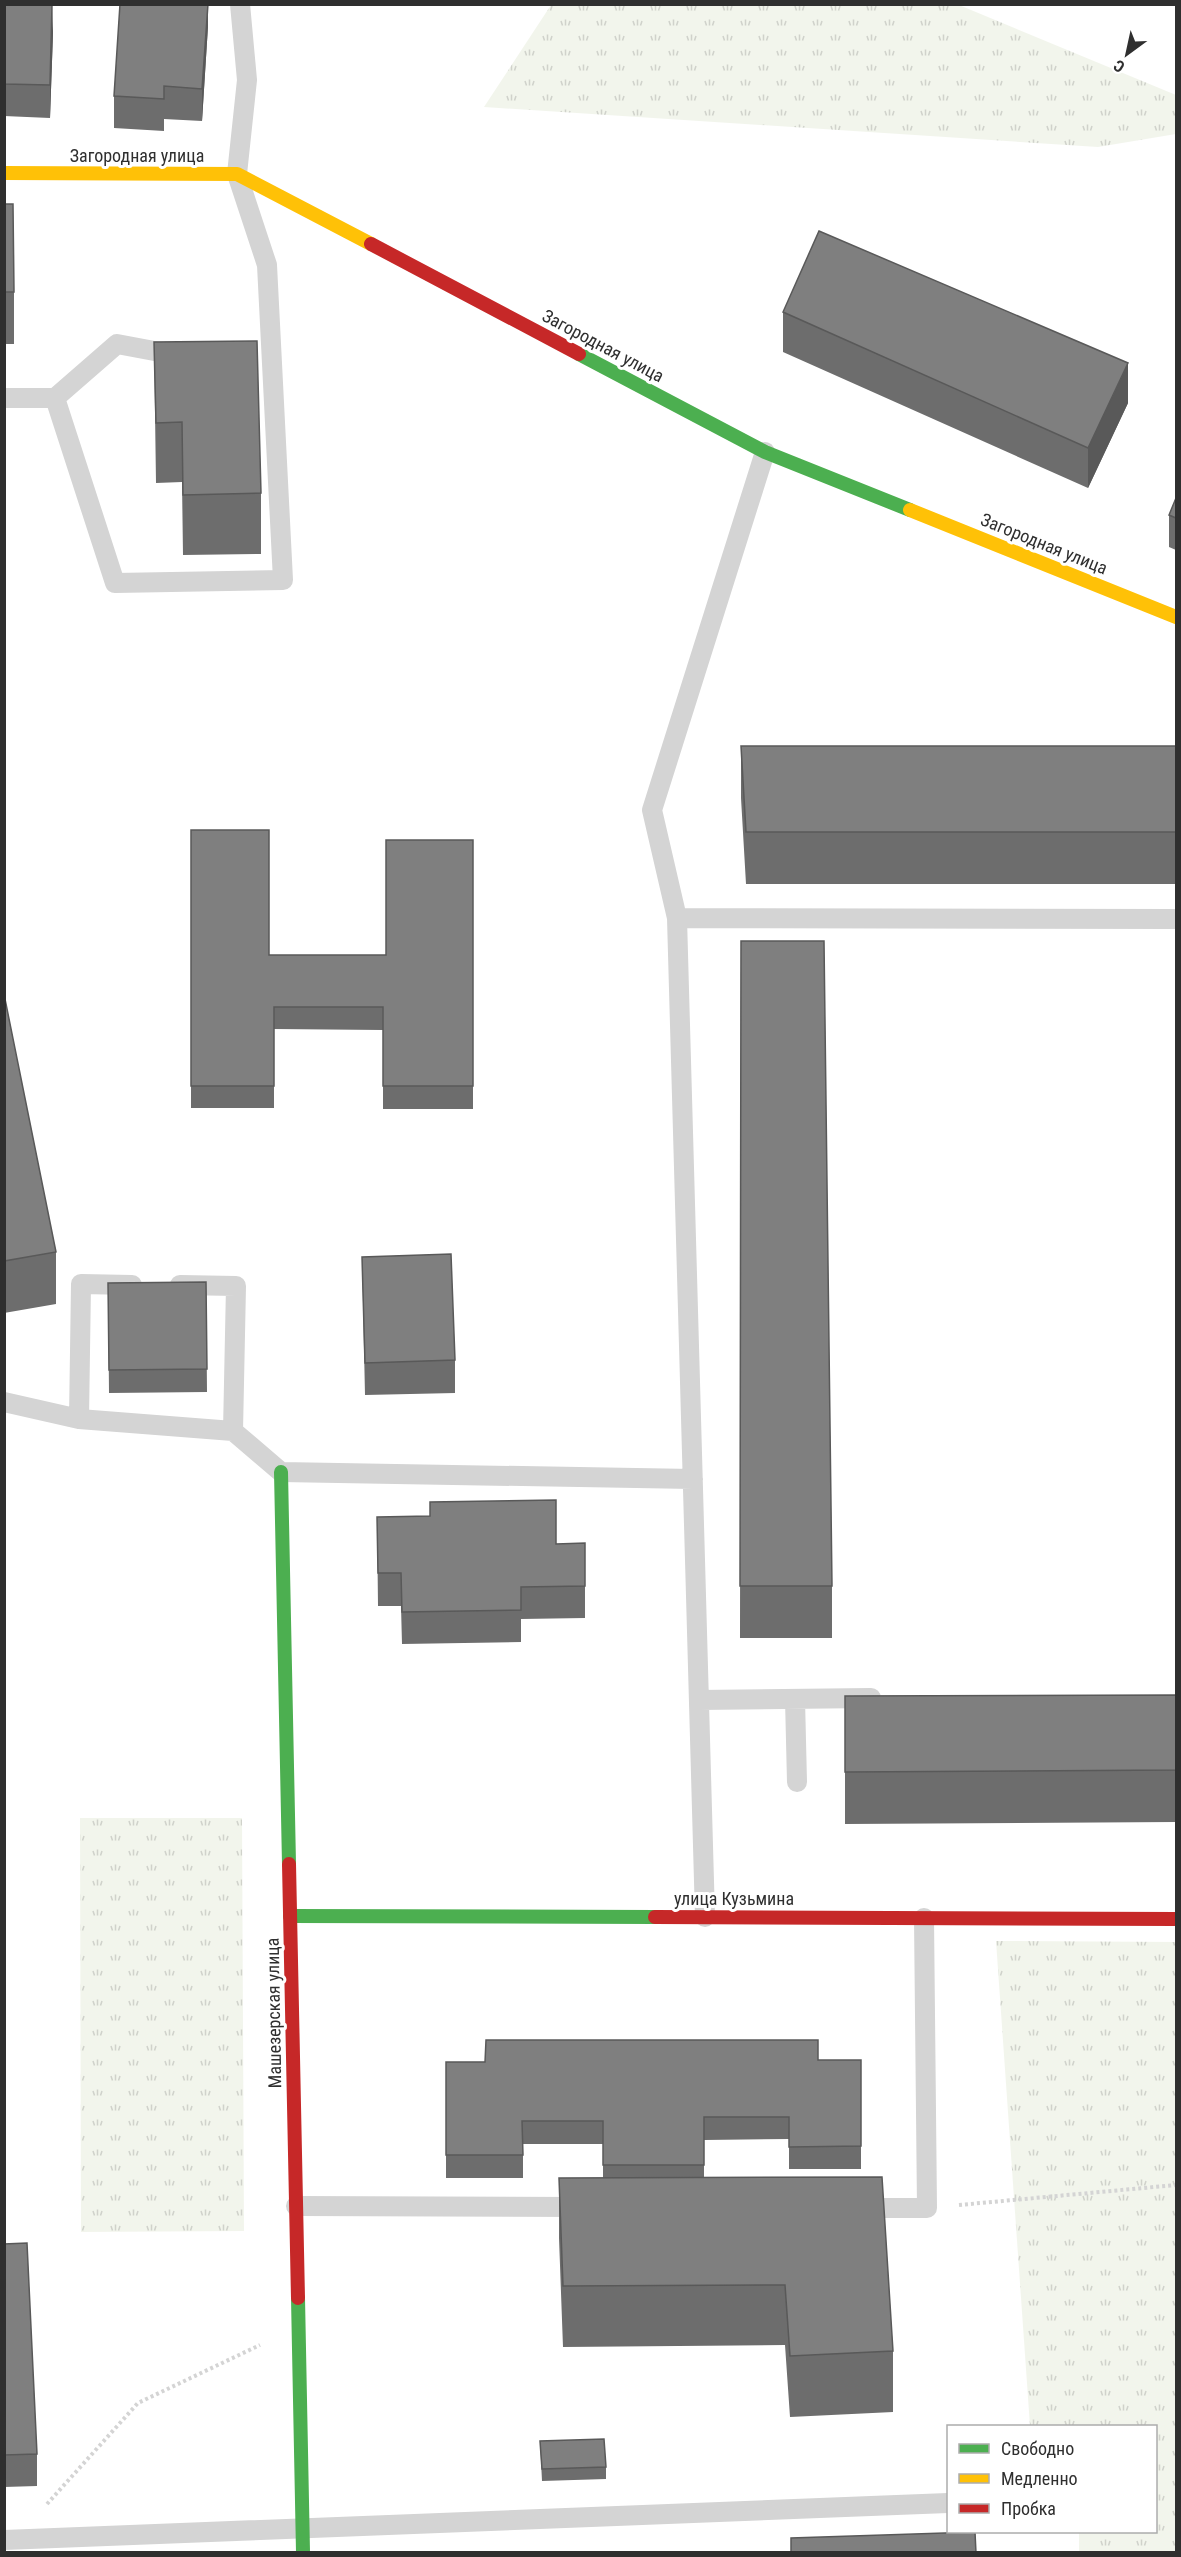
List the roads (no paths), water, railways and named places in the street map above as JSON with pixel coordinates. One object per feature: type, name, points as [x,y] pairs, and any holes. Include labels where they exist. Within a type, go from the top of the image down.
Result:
[{"type":"street","name":"Загородная улица","points":[[4,174],[237,174],[765,452],[1176,617]]},
{"type":"street","name":"Машезерская улица","points":[[281,1472],[303,2553]]},
{"type":"street","name":"улица Кузьмина","points":[[290,1916],[1176,1919]]},
{"type":"lane","points":[[55,398],[116,584],[283,580],[267,265],[237,174],[247,80],[240,4]]},
{"type":"lane","points":[[4,398],[55,398],[117,344],[205,361]]},
{"type":"lane","points":[[249,370],[271,374]]},
{"type":"lane","points":[[705,1917],[677,918],[652,810],[765,452]]},
{"type":"lane","points":[[677,918],[1176,919]]},
{"type":"lane","points":[[79,1419],[81,1284],[236,1286],[233,1431]]},
{"type":"lane","points":[[4,1402],[79,1419],[233,1431],[281,1472],[693,1479]]},
{"type":"lane","points":[[699,1700],[890,1698]]},
{"type":"lane","points":[[795,1699],[797,1782]]},
{"type":"lane","points":[[843,2208],[927,2208],[924,1918]]},
{"type":"lane","points":[[296,2206],[606,2207]]},
{"type":"lane","points":[[10,2540],[105,2545],[303,2531],[947,2503]]}]
